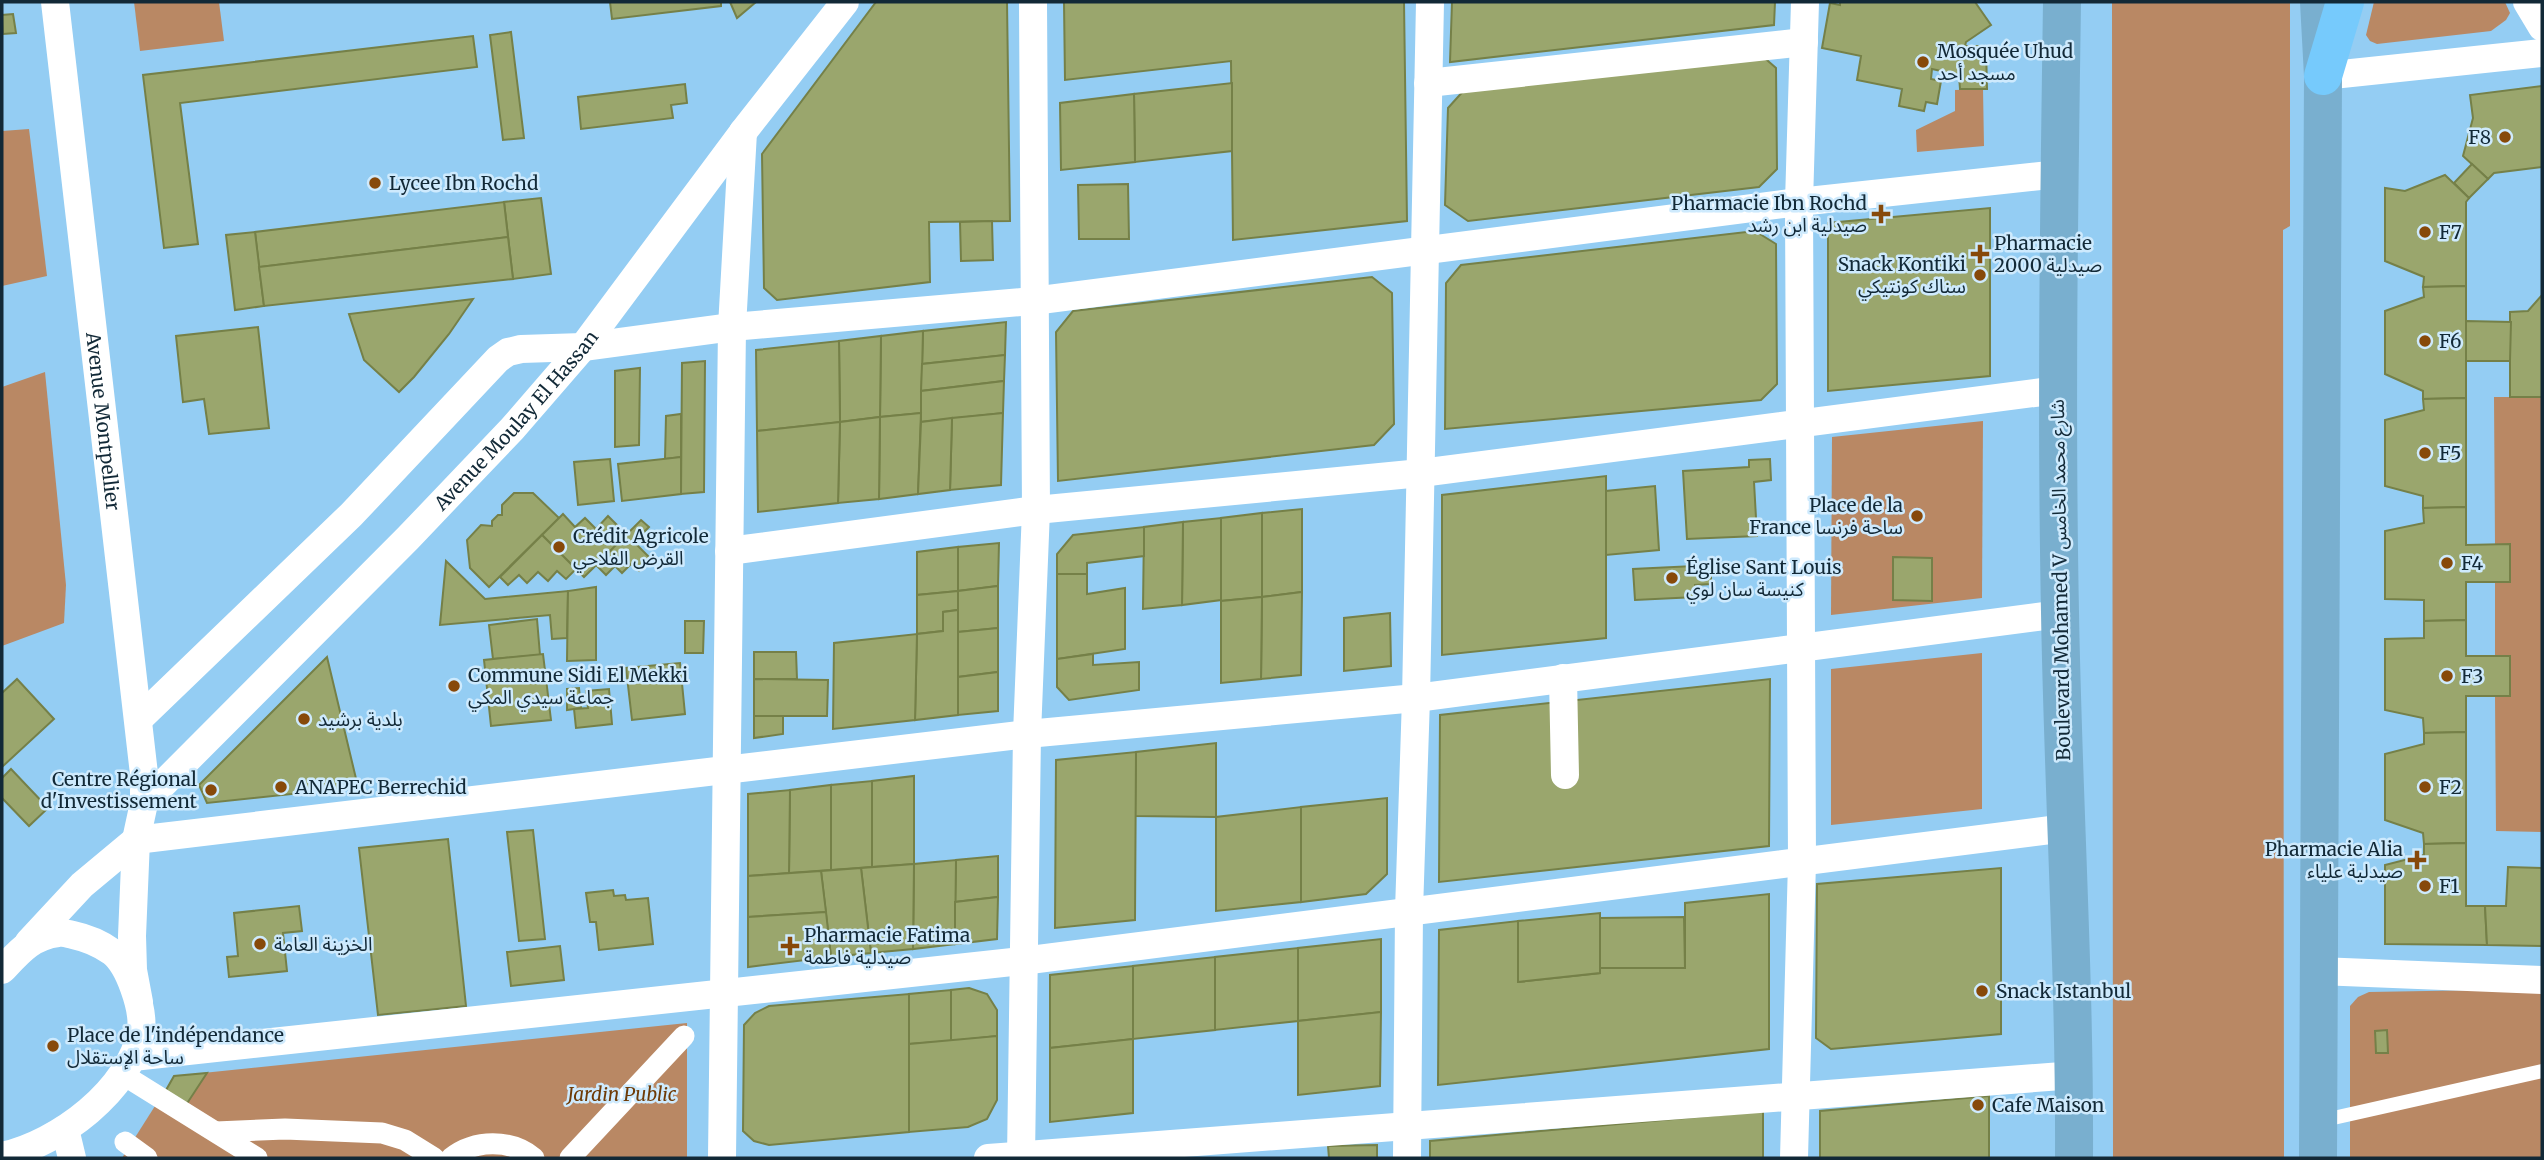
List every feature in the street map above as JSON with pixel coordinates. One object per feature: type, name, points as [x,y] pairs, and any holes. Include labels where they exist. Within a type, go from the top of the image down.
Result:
[{"type":"highway","points":[[2323,76],[2345,2]]},
{"type":"main road","name":"Boulevard Mohamed V شارع محمد الخامس","points":[[2062,2],[2057,390],[2060,614],[2075,1074],[2074,1158]]},
{"type":"main road","points":[[2318,1140],[2323,76],[2319,2]]},
{"type":"street","name":"Avenue Montpellier","points":[[55,2],[139,719],[144,803],[136,840],[133,947],[133,970],[139,1002]]},
{"type":"street","name":"Avenue Moulay El Hassan","points":[[144,803],[512,429],[583,346],[743,132],[845,2]]},
{"type":"street","points":[[1021,1157],[1027,734],[1036,510],[1033,2]]},
{"type":"street","points":[[1407,1158],[1409,911],[1430,2]]},
{"type":"street","points":[[1794,1158],[1802,862],[1799,202],[1805,2]]},
{"type":"street","points":[[2323,76],[2532,54],[2542,29],[2527,2]]},
{"type":"street","points":[[1428,83],[1804,42]]},
{"type":"street","points":[[722,1158],[732,327],[743,132]]},
{"type":"street","points":[[139,719],[351,515],[498,359],[508,352],[583,346],[732,327],[1033,300],[1799,202],[2059,174]]},
{"type":"street","points":[[729,551],[1036,510],[1421,472],[2057,390]]},
{"type":"street","points":[[2,970],[82,885],[136,840],[1027,734],[1416,698],[2060,614]]},
{"type":"street","points":[[1563,678],[1565,775]]},
{"type":"street","points":[[128,1065],[723,992],[1022,961],[2066,828]]},
{"type":"street","points":[[2,1156],[22,1152],[65,1129],[89,1111],[128,1065],[141,1028],[139,1002],[128,974],[114,953],[86,938],[59,932],[29,942]]},
{"type":"street","points":[[2319,971],[2542,980]]},
{"type":"street","points":[[570,1158],[684,1036]]},
{"type":"street","points":[[128,1065],[216,1132],[257,1158]]},
{"type":"street","points":[[988,1158],[2075,1074]]},
{"type":"street","points":[[65,1129],[72,1158]]},
{"type":"street","points":[[216,1132],[285,1129],[382,1133],[405,1140],[434,1158]]},
{"type":"street","points":[[125,1142],[148,1158]]},
{"type":"street","points":[[451,1158],[470,1147],[486,1144],[517,1148],[534,1158]]},
{"type":"lane","points":[[2318,1140],[2542,1071]]},
{"type":"green space","points":[[134,2],[219,2],[224,41],[140,51]]},
{"type":"green space","points":[[2112,2],[2290,2],[2290,226],[2283,230],[2284,1158],[2113,1158]]},
{"type":"green space","points":[[2374,2],[2505,2],[2510,13],[2506,20],[2491,31],[2377,44],[2370,41],[2366,35]]},
{"type":"green space","points":[[1983,89],[1984,146],[1917,152],[1916,130],[1955,111],[1955,90]]},
{"type":"green space","points":[[29,129],[47,276],[2,286],[2,131]]},
{"type":"green space","points":[[45,372],[66,585],[64,623],[2,646],[2,387]]},
{"type":"green space","points":[[2494,397],[2542,397],[2542,832],[2496,831],[2495,696],[2510,656],[2495,656],[2495,582],[2510,582],[2495,544]]},
{"type":"green space","points":[[1983,421],[1982,598],[1831,615],[1832,437]]},
{"type":"green space","points":[[1982,653],[1982,809],[1831,825],[1831,669]]},
{"type":"green space","points":[[2542,989],[2542,1158],[2350,1158],[2350,1006],[2358,997],[2369,992]]},
{"type":"green space","name":"Jardin Public","points":[[687,1023],[687,1158],[122,1158],[174,1076]]},
{"type":"building","points":[[610,2],[721,2],[721,6],[612,19]]},
{"type":"building","points":[[730,2],[756,2],[737,18]]},
{"type":"building","points":[[876,2],[1007,2],[1010,221],[929,222],[930,282],[777,300],[764,288],[762,154]]},
{"type":"building","points":[[1064,2],[1404,2],[1407,221],[1233,240],[1231,61],[1065,80]]},
{"type":"building","points":[[1452,2],[1775,2],[1774,25],[1450,62]]},
{"type":"building","name":"Mosquée Uhud مسجد أحد","points":[[1840,2],[1975,2],[1991,25],[1966,42],[1965,46],[1986,46],[1987,89],[1960,89],[1959,75],[1932,69],[1931,79],[1941,81],[1937,104],[1926,102],[1924,111],[1899,106],[1902,89],[1857,80],[1861,56],[1822,48],[1830,3],[1840,5]]},
{"type":"building","points":[[13,14],[16,33],[3,34],[2,15]]},
{"type":"building","points":[[511,32],[524,138],[503,140],[490,35]]},
{"type":"building","points":[[473,36],[477,67],[180,103],[198,244],[164,248],[143,75]]},
{"type":"building","points":[[1760,54],[1776,68],[1777,169],[1759,187],[1468,221],[1445,205],[1448,108],[1466,88]]},
{"type":"building","points":[[1232,83],[1232,151],[1135,162],[1134,94]]},
{"type":"building","points":[[685,84],[687,103],[671,105],[673,118],[581,129],[578,97]]},
{"type":"building","name":"F8","points":[[2542,86],[2542,167],[2494,173],[2488,179],[2463,156],[2473,118],[2470,95]]},
{"type":"building","points":[[1134,94],[1135,162],[1061,170],[1060,103]]},
{"type":"building","points":[[2472,164],[2488,179],[2469,198],[2454,183]]},
{"type":"building","name":"F7","points":[[2445,175],[2469,198],[2466,202],[2466,286],[2423,287],[2424,277],[2385,261],[2385,188],[2405,191]]},
{"type":"building","points":[[1128,184],[1129,239],[1079,239],[1078,185]]},
{"type":"building","points":[[541,198],[551,274],[513,279],[504,202]]},
{"type":"building","points":[[504,202],[508,237],[259,267],[255,232]]},
{"type":"building","points":[[1990,208],[1990,376],[1828,391],[1828,223]]},
{"type":"building","points":[[992,221],[993,260],[961,261],[960,222]]},
{"type":"building","points":[[1755,231],[1776,244],[1777,384],[1761,400],[1445,429],[1446,283],[1461,265]]},
{"type":"building","points":[[255,232],[264,306],[235,310],[226,235]]},
{"type":"building","points":[[508,237],[513,279],[264,306],[259,267]]},
{"type":"building","points":[[1372,277],[1392,293],[1394,424],[1374,445],[1058,481],[1056,332],[1073,311]]},
{"type":"building","name":"F6","points":[[2466,286],[2466,398],[2423,399],[2423,391],[2385,374],[2385,311],[2424,297],[2423,287]]},
{"type":"building","points":[[2542,295],[2542,397],[2510,397],[2510,312],[2528,311]]},
{"type":"building","points":[[473,299],[449,334],[399,392],[364,360],[349,314]]},
{"type":"building","points":[[2466,321],[2511,322],[2510,361],[2466,361]]},
{"type":"building","points":[[1006,322],[1005,355],[922,364],[923,331]]},
{"type":"building","points":[[258,327],[269,428],[209,434],[204,399],[183,402],[176,336]]},
{"type":"building","points":[[923,331],[921,413],[880,417],[881,336]]},
{"type":"building","points":[[881,336],[880,417],[840,422],[839,341]]},
{"type":"building","points":[[839,341],[840,422],[757,431],[756,350]]},
{"type":"building","points":[[1005,355],[1004,381],[921,391],[922,364]]},
{"type":"building","points":[[705,361],[704,492],[681,494],[682,363]]},
{"type":"building","points":[[640,368],[639,445],[615,447],[615,371]]},
{"type":"building","points":[[1004,381],[1003,413],[921,422],[921,391]]},
{"type":"building","name":"F5","points":[[2466,398],[2466,507],[2423,508],[2423,496],[2385,486],[2385,420],[2424,410],[2423,399]]},
{"type":"building","points":[[921,413],[918,494],[879,499],[880,417]]},
{"type":"building","points":[[1003,413],[1001,485],[950,490],[952,418]]},
{"type":"building","points":[[681,414],[681,457],[665,459],[666,416]]},
{"type":"building","points":[[880,417],[879,499],[838,503],[840,422]]},
{"type":"building","points":[[952,418],[950,490],[918,494],[921,422]]},
{"type":"building","points":[[840,422],[838,503],[758,512],[757,431]]},
{"type":"building","points":[[681,457],[681,494],[622,501],[618,464]]},
{"type":"building","points":[[610,459],[614,501],[578,505],[574,462]]},
{"type":"building","points":[[1770,459],[1771,480],[1754,482],[1757,536],[1687,539],[1683,471],[1749,467],[1749,460]]},
{"type":"building","points":[[1606,476],[1606,638],[1442,655],[1442,495]]},
{"type":"building","points":[[1655,486],[1659,550],[1606,555],[1606,491]]},
{"type":"building","points":[[514,493],[533,493],[559,518],[489,587],[470,568],[467,540],[481,525],[492,526],[492,521],[502,515],[502,505]]},
{"type":"building","name":"F4","points":[[2466,507],[2466,545],[2510,544],[2510,582],[2466,582],[2466,620],[2424,621],[2424,600],[2385,599],[2385,531],[2424,523],[2423,508]]},
{"type":"building","points":[[1302,509],[1302,592],[1262,597],[1262,513]]},
{"type":"building","points":[[1262,513],[1262,597],[1221,601],[1221,518]]},
{"type":"building","points":[[563,514],[575,527],[585,518],[596,529],[608,516],[627,535],[584,577],[542,535]]},
{"type":"building","points":[[1221,518],[1221,600],[1182,605],[1183,522]]},
{"type":"building","points":[[641,520],[649,527],[634,542],[651,559],[639,571],[631,564],[622,573],[615,566],[606,575],[596,565]]},
{"type":"building","points":[[1183,522],[1182,605],[1143,609],[1144,527]]},
{"type":"building","points":[[1144,527],[1144,556],[1087,563],[1087,574],[1057,574],[1057,554],[1073,535]]},
{"type":"building","points":[[542,535],[576,569],[566,579],[557,571],[548,581],[538,572],[527,583],[519,575],[508,585],[500,577]]},
{"type":"building","points":[[999,543],[998,586],[958,591],[958,547]]},
{"type":"building","points":[[958,547],[958,591],[917,595],[917,552]]},
{"type":"building","points":[[1893,557],[1932,558],[1932,601],[1893,600]]},
{"type":"building","points":[[446,561],[485,599],[568,591],[567,638],[552,639],[550,615],[440,625]]},
{"type":"building","name":"Église Sant Louis كنيسة سان لوي","points":[[1694,566],[1694,572],[1711,571],[1711,584],[1695,585],[1696,597],[1635,600],[1633,569]]},
{"type":"building","points":[[1057,574],[1087,574],[1087,594],[1125,588],[1125,649],[1057,659]]},
{"type":"building","points":[[998,586],[998,628],[958,632],[958,591]]},
{"type":"building","points":[[596,587],[596,660],[567,661],[568,591]]},
{"type":"building","points":[[958,591],[958,610],[943,612],[943,631],[917,634],[917,595]]},
{"type":"building","points":[[1302,592],[1301,675],[1261,679],[1262,597]]},
{"type":"building","points":[[1262,597],[1261,679],[1221,683],[1221,601]]},
{"type":"building","points":[[958,610],[958,715],[915,720],[917,634],[943,631],[943,612]]},
{"type":"building","points":[[1390,613],[1391,666],[1344,671],[1344,618]]},
{"type":"building","points":[[537,619],[540,655],[493,659],[489,625]]},
{"type":"building","name":"F3","points":[[2466,620],[2466,656],[2510,656],[2510,696],[2466,696],[2466,732],[2424,733],[2423,718],[2385,710],[2385,639],[2424,638],[2424,621]]},
{"type":"building","points":[[685,621],[704,621],[703,653],[685,653]]},
{"type":"building","points":[[998,628],[998,672],[958,677],[958,632]]},
{"type":"building","points":[[917,634],[915,720],[833,729],[834,643]]},
{"type":"building","points":[[754,652],[796,652],[797,679],[754,679]]},
{"type":"building","points":[[543,654],[551,720],[491,726],[484,660]]},
{"type":"building","points":[[1093,654],[1093,665],[1139,662],[1139,690],[1069,700],[1057,687],[1057,659]]},
{"type":"building","name":"بلدية برشيد","points":[[327,657],[358,787],[207,803],[199,785]]},
{"type":"building","points":[[680,663],[685,714],[632,720],[626,668]]},
{"type":"building","points":[[998,672],[998,711],[958,715],[958,677]]},
{"type":"building","points":[[17,679],[54,719],[2,767],[2,693]]},
{"type":"building","points":[[754,679],[828,680],[827,716],[754,716]]},
{"type":"building","points":[[1770,679],[1769,846],[1439,882],[1440,715]]},
{"type":"building","points":[[579,688],[581,708],[567,710],[567,689]]},
{"type":"building","points":[[609,689],[612,724],[576,728],[574,709],[588,708],[586,691]]},
{"type":"building","points":[[754,716],[783,716],[783,734],[754,738]]},
{"type":"building","name":"F2","points":[[2466,732],[2466,843],[2424,844],[2423,833],[2385,820],[2385,754],[2424,744],[2424,733]]},
{"type":"building","points":[[1216,743],[1216,817],[1135,816],[1136,752]]},
{"type":"building","points":[[1136,752],[1135,920],[1055,928],[1056,760]]},
{"type":"building","points":[[11,769],[48,808],[29,826],[2,798],[2,778]]},
{"type":"building","points":[[914,776],[914,864],[872,867],[872,781]]},
{"type":"building","points":[[872,781],[872,867],[831,870],[831,785]]},
{"type":"building","points":[[831,785],[831,870],[789,873],[790,790]]},
{"type":"building","points":[[790,790],[789,873],[748,876],[748,794]]},
{"type":"building","points":[[1387,798],[1387,874],[1366,894],[1301,902],[1301,807]]},
{"type":"building","points":[[1301,807],[1301,902],[1216,911],[1216,817]]},
{"type":"building","points":[[533,830],[545,939],[519,941],[507,832]]},
{"type":"building","points":[[448,839],[466,1006],[378,1015],[359,848]]},
{"type":"building","name":"F1","points":[[2466,843],[2466,906],[2485,906],[2487,945],[2385,944],[2385,865],[2424,855],[2424,844]]},
{"type":"building","points":[[998,856],[998,897],[955,902],[956,860]]},
{"type":"building","points":[[956,860],[955,944],[913,949],[914,864]]},
{"type":"building","points":[[914,864],[913,949],[871,953],[861,868]]},
{"type":"building","points":[[2508,867],[2542,868],[2542,946],[2487,945],[2485,906],[2506,906]]},
{"type":"building","points":[[861,868],[871,953],[831,957],[821,871]]},
{"type":"building","points":[[2001,868],[2001,1034],[1831,1049],[1816,1038],[1817,884]]},
{"type":"building","points":[[821,871],[826,912],[748,917],[748,876]]},
{"type":"building","points":[[613,890],[614,896],[625,895],[626,900],[648,898],[653,944],[599,950],[596,922],[590,922],[586,893]]},
{"type":"building","points":[[1769,894],[1769,1049],[1438,1085],[1439,930],[1518,921],[1518,982],[1600,973],[1600,968],[1685,968],[1685,903]]},
{"type":"building","points":[[998,897],[997,939],[955,944],[955,902]]},
{"type":"building","name":"الخزينة العامة","points":[[299,906],[302,931],[283,933],[287,971],[229,977],[227,957],[238,956],[234,913]]},
{"type":"building","points":[[826,912],[831,957],[748,967],[748,917]]},
{"type":"building","points":[[1600,913],[1600,973],[1518,982],[1518,921]]},
{"type":"building","points":[[1684,917],[1685,968],[1600,968],[1600,918]]},
{"type":"building","points":[[1381,939],[1381,1012],[1298,1021],[1298,948]]},
{"type":"building","points":[[560,946],[564,980],[511,986],[507,952]]},
{"type":"building","points":[[1298,948],[1298,1021],[1215,1030],[1215,957]]},
{"type":"building","points":[[1215,957],[1215,1030],[1133,1039],[1133,966]]},
{"type":"building","points":[[1133,966],[1133,1039],[1050,1048],[1050,975]]},
{"type":"building","points":[[969,988],[987,994],[997,1010],[997,1036],[951,1041],[951,990]]},
{"type":"building","points":[[951,990],[951,1041],[909,1044],[909,994]]},
{"type":"building","points":[[909,994],[909,1132],[769,1145],[754,1141],[743,1131],[744,1025],[755,1013],[769,1006]]},
{"type":"building","points":[[1381,1012],[1380,1086],[1298,1095],[1298,1021]]},
{"type":"building","points":[[2387,1030],[2388,1053],[2376,1053],[2375,1031]]},
{"type":"building","points":[[997,1036],[997,1100],[987,1119],[968,1127],[909,1132],[909,1044]]},
{"type":"building","points":[[1133,1039],[1133,1113],[1050,1122],[1050,1048]]},
{"type":"building","points":[[207,1073],[186,1105],[165,1092],[174,1076]]},
{"type":"building","points":[[1989,1096],[1989,1158],[1820,1158],[1820,1111]]},
{"type":"building","points":[[1763,1111],[1763,1158],[1430,1158],[1430,1141]]},
{"type":"building","points":[[1377,1145],[1377,1158],[1329,1158],[1328,1146]]},
{"type":"place","name":"Mosquée Uhud مسجد أحد","points":[[1923,62]]},
{"type":"place","name":"F8","points":[[2505,137]]},
{"type":"place","name":"Lycee Ibn Rochd","points":[[375,183]]},
{"type":"place","name":"Pharmacie Ibn Rochd صيدلية ابن رشد","points":[[1881,214]]},
{"type":"place","name":"F7","points":[[2425,232]]},
{"type":"place","name":"Pharmacie 2000 صيدلية","points":[[1980,254]]},
{"type":"place","name":"Snack Kontiki سناك كونتيكي","points":[[1980,275]]},
{"type":"place","name":"F6","points":[[2425,341]]},
{"type":"place","name":"F5","points":[[2425,453]]},
{"type":"place","name":"Place de la France ساحة فرنسا","points":[[1917,516]]},
{"type":"place","name":"Crédit Agricole القرض الفلاحي","points":[[559,547]]},
{"type":"place","name":"F4","points":[[2447,563]]},
{"type":"place","name":"Église Sant Louis كنيسة سان لوي","points":[[1672,578]]},
{"type":"place","name":"F3","points":[[2447,676]]},
{"type":"place","name":"Commune Sidi El Mekki جماعة سيدي المكي","points":[[454,686]]},
{"type":"place","name":"بلدية برشيد","points":[[304,719]]},
{"type":"place","name":"ANAPEC Berrechid","points":[[281,787]]},
{"type":"place","name":"F2","points":[[2425,787]]},
{"type":"place","name":"Centre Régional d'Investissement","points":[[211,790]]},
{"type":"place","name":"Pharmacie Alia صيدلية علياء","points":[[2417,860]]},
{"type":"place","name":"F1","points":[[2425,886]]},
{"type":"place","name":"الخزينة العامة","points":[[260,944]]},
{"type":"place","name":"Pharmacie Fatima صيدلية فاطمة","points":[[790,946]]},
{"type":"place","name":"Snack Istanbul","points":[[1982,991]]},
{"type":"place","name":"Place de l'indépendance ساحة الإستقلال","points":[[53,1046]]},
{"type":"place","name":"Cafe Maison","points":[[1978,1105]]}]
